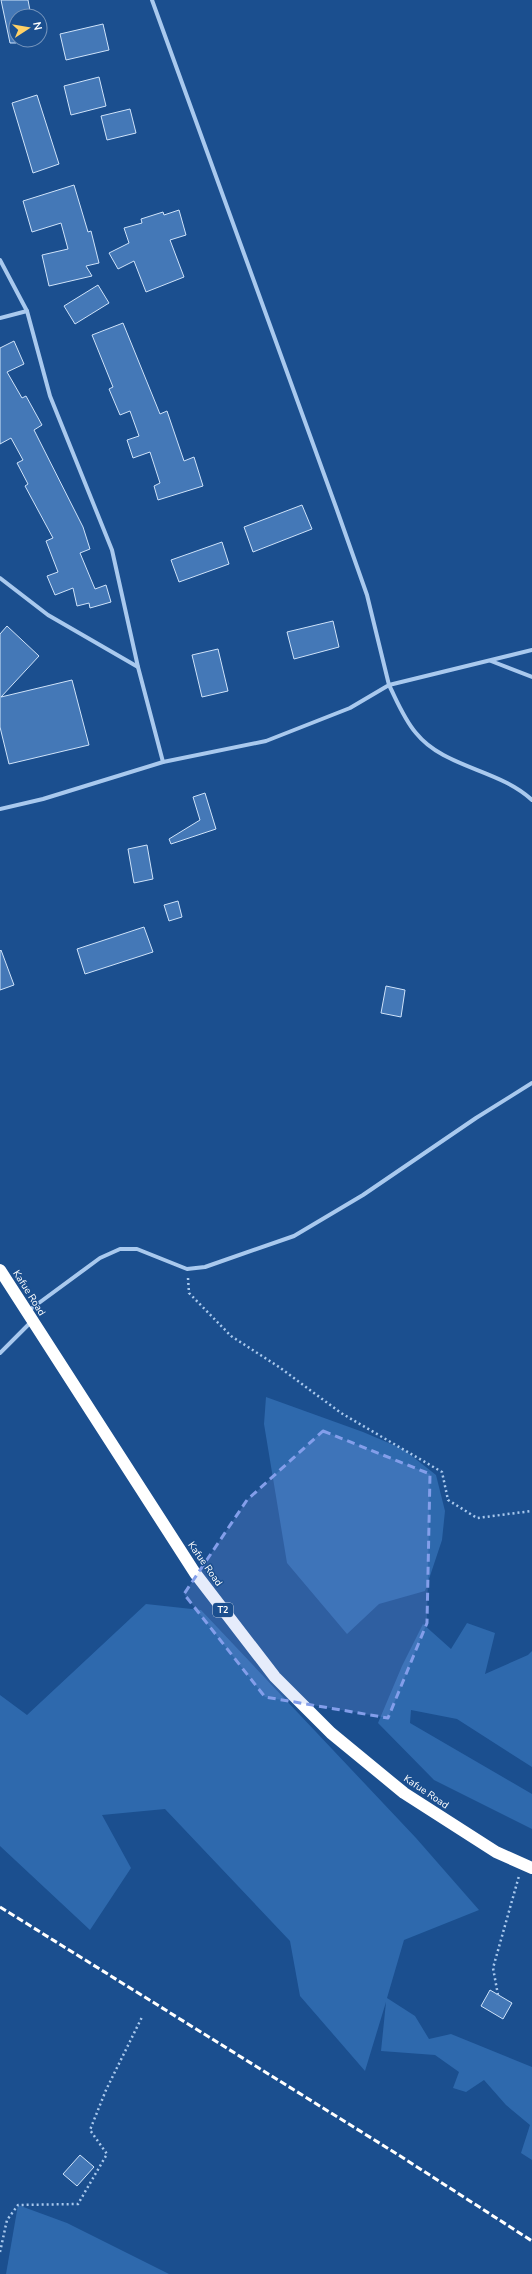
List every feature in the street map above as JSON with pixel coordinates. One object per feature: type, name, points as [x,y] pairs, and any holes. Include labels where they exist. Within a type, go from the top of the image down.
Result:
[{"type":"highway","name":"Kafue Road","points":[[0,1270],[195,1573],[275,1677],[331,1732],[404,1793],[496,1852],[527,1866]]},
{"type":"street","points":[[152,0],[337,510],[366,595],[389,685],[406,720],[417,734],[430,746],[446,756],[504,780],[522,791],[532,800]]},
{"type":"street","points":[[0,260],[27,311],[50,396],[112,550],[138,667],[163,762]]},
{"type":"street","points":[[0,318],[27,311]]},
{"type":"street","points":[[0,578],[48,615],[138,667]]},
{"type":"street","points":[[0,809],[43,798],[163,762],[266,741],[350,708],[389,685],[532,650]]},
{"type":"street","points":[[490,661],[532,677]]},
{"type":"street","points":[[0,1353],[29,1316],[100,1258],[120,1249],[137,1249],[187,1269],[204,1267],[294,1236],[363,1195],[476,1118],[532,1083]]},
{"type":"path","points":[[187,1269],[189,1294],[231,1336],[278,1367],[341,1413],[442,1472],[448,1500],[476,1518],[532,1511]]},
{"type":"path","points":[[498,1995],[493,1968],[527,1866]]},
{"type":"path","points":[[0,2252],[7,2220],[18,2205],[78,2204],[107,2154],[90,2130],[106,2090],[142,2017]]},
{"type":"highlighted area","points":[[323,1431],[430,1474],[427,1623],[388,1718],[265,1697],[184,1594],[247,1500]]},
{"type":"shaded area","points":[[266,1397],[363,1432],[403,1449],[436,1475],[445,1511],[442,1540],[425,1591],[379,1604],[347,1634],[287,1563],[264,1424]]},
{"type":"shaded area","points":[[146,1604],[201,1610],[416,1838],[479,1910],[404,1940],[387,1998],[415,2016],[429,2039],[451,2034],[532,2067],[532,2160],[521,2153],[530,2125],[506,2105],[484,2080],[466,2092],[453,2088],[459,2072],[435,2055],[381,2051],[386,2002],[365,2071],[300,1996],[290,1941],[165,1809],[102,1815],[131,1868],[90,1930],[0,1846],[0,1695],[27,1715]]},
{"type":"shaded area","points":[[467,1623],[495,1633],[485,1674],[528,1655],[532,1651],[532,1767],[457,1719],[411,1710],[410,1723],[532,1794],[532,1829],[434,1780],[378,1723],[402,1666],[423,1624],[451,1649]]},
{"type":"shaded area","points":[[18,2205],[67,2223],[169,2274],[6,2274]]},
{"type":"building","points":[[1,0],[28,0],[30,8],[8,8],[8,33]]},
{"type":"building","points":[[103,24],[109,50],[66,60],[60,34]]},
{"type":"building","points":[[99,77],[106,106],[71,115],[64,86]]},
{"type":"building","points":[[37,95],[59,164],[33,173],[12,103]]},
{"type":"building","points":[[130,109],[136,133],[107,140],[101,116]]},
{"type":"building","points":[[74,185],[88,232],[91,231],[99,263],[86,266],[92,276],[49,286],[42,255],[68,249],[61,223],[32,232],[23,201]]},
{"type":"building","points":[[179,210],[186,235],[170,240],[184,277],[146,292],[134,261],[118,269],[109,253],[129,243],[124,228],[142,223],[141,219],[163,212],[164,215]]},
{"type":"building","points":[[98,285],[109,303],[75,324],[64,306]]},
{"type":"building","points":[[123,323],[160,414],[167,411],[184,461],[194,457],[203,486],[158,500],[154,486],[160,483],[150,452],[133,458],[127,440],[139,436],[130,411],[120,415],[109,389],[113,387],[92,335]]},
{"type":"building","points":[[14,341],[24,364],[7,372],[22,398],[26,396],[42,425],[34,430],[83,527],[90,549],[80,553],[95,589],[106,585],[111,602],[90,608],[89,603],[77,606],[73,588],[55,595],[47,576],[58,572],[46,541],[53,538],[25,486],[28,484],[17,463],[23,460],[11,438],[0,444],[0,348]]},
{"type":"building","points":[[302,505],[312,529],[253,552],[244,527]]},
{"type":"building","points":[[222,542],[229,564],[179,582],[171,560]]},
{"type":"building","points":[[333,621],[339,647],[294,659],[287,632]]},
{"type":"building","points":[[7,626],[39,656],[1,697],[72,680],[89,745],[9,764],[0,727],[0,634]]},
{"type":"building","points":[[218,649],[228,691],[202,697],[192,655]]},
{"type":"building","points":[[205,793],[216,829],[171,844],[169,839],[200,820],[193,797]]},
{"type":"building","points":[[147,845],[153,879],[134,883],[128,849]]},
{"type":"building","points":[[178,901],[182,917],[169,921],[164,905]]},
{"type":"building","points":[[144,927],[153,952],[85,974],[77,949]]},
{"type":"building","points":[[1,950],[14,985],[0,990],[0,951]]},
{"type":"building","points":[[386,986],[405,990],[401,1017],[381,1013]]},
{"type":"building","points":[[490,1990],[512,2003],[503,2019],[481,2006]]},
{"type":"building","points":[[80,2155],[94,2167],[77,2186],[63,2174]]},
{"type":"railway","points":[[0,1907],[397,2154],[532,2241]]}]
